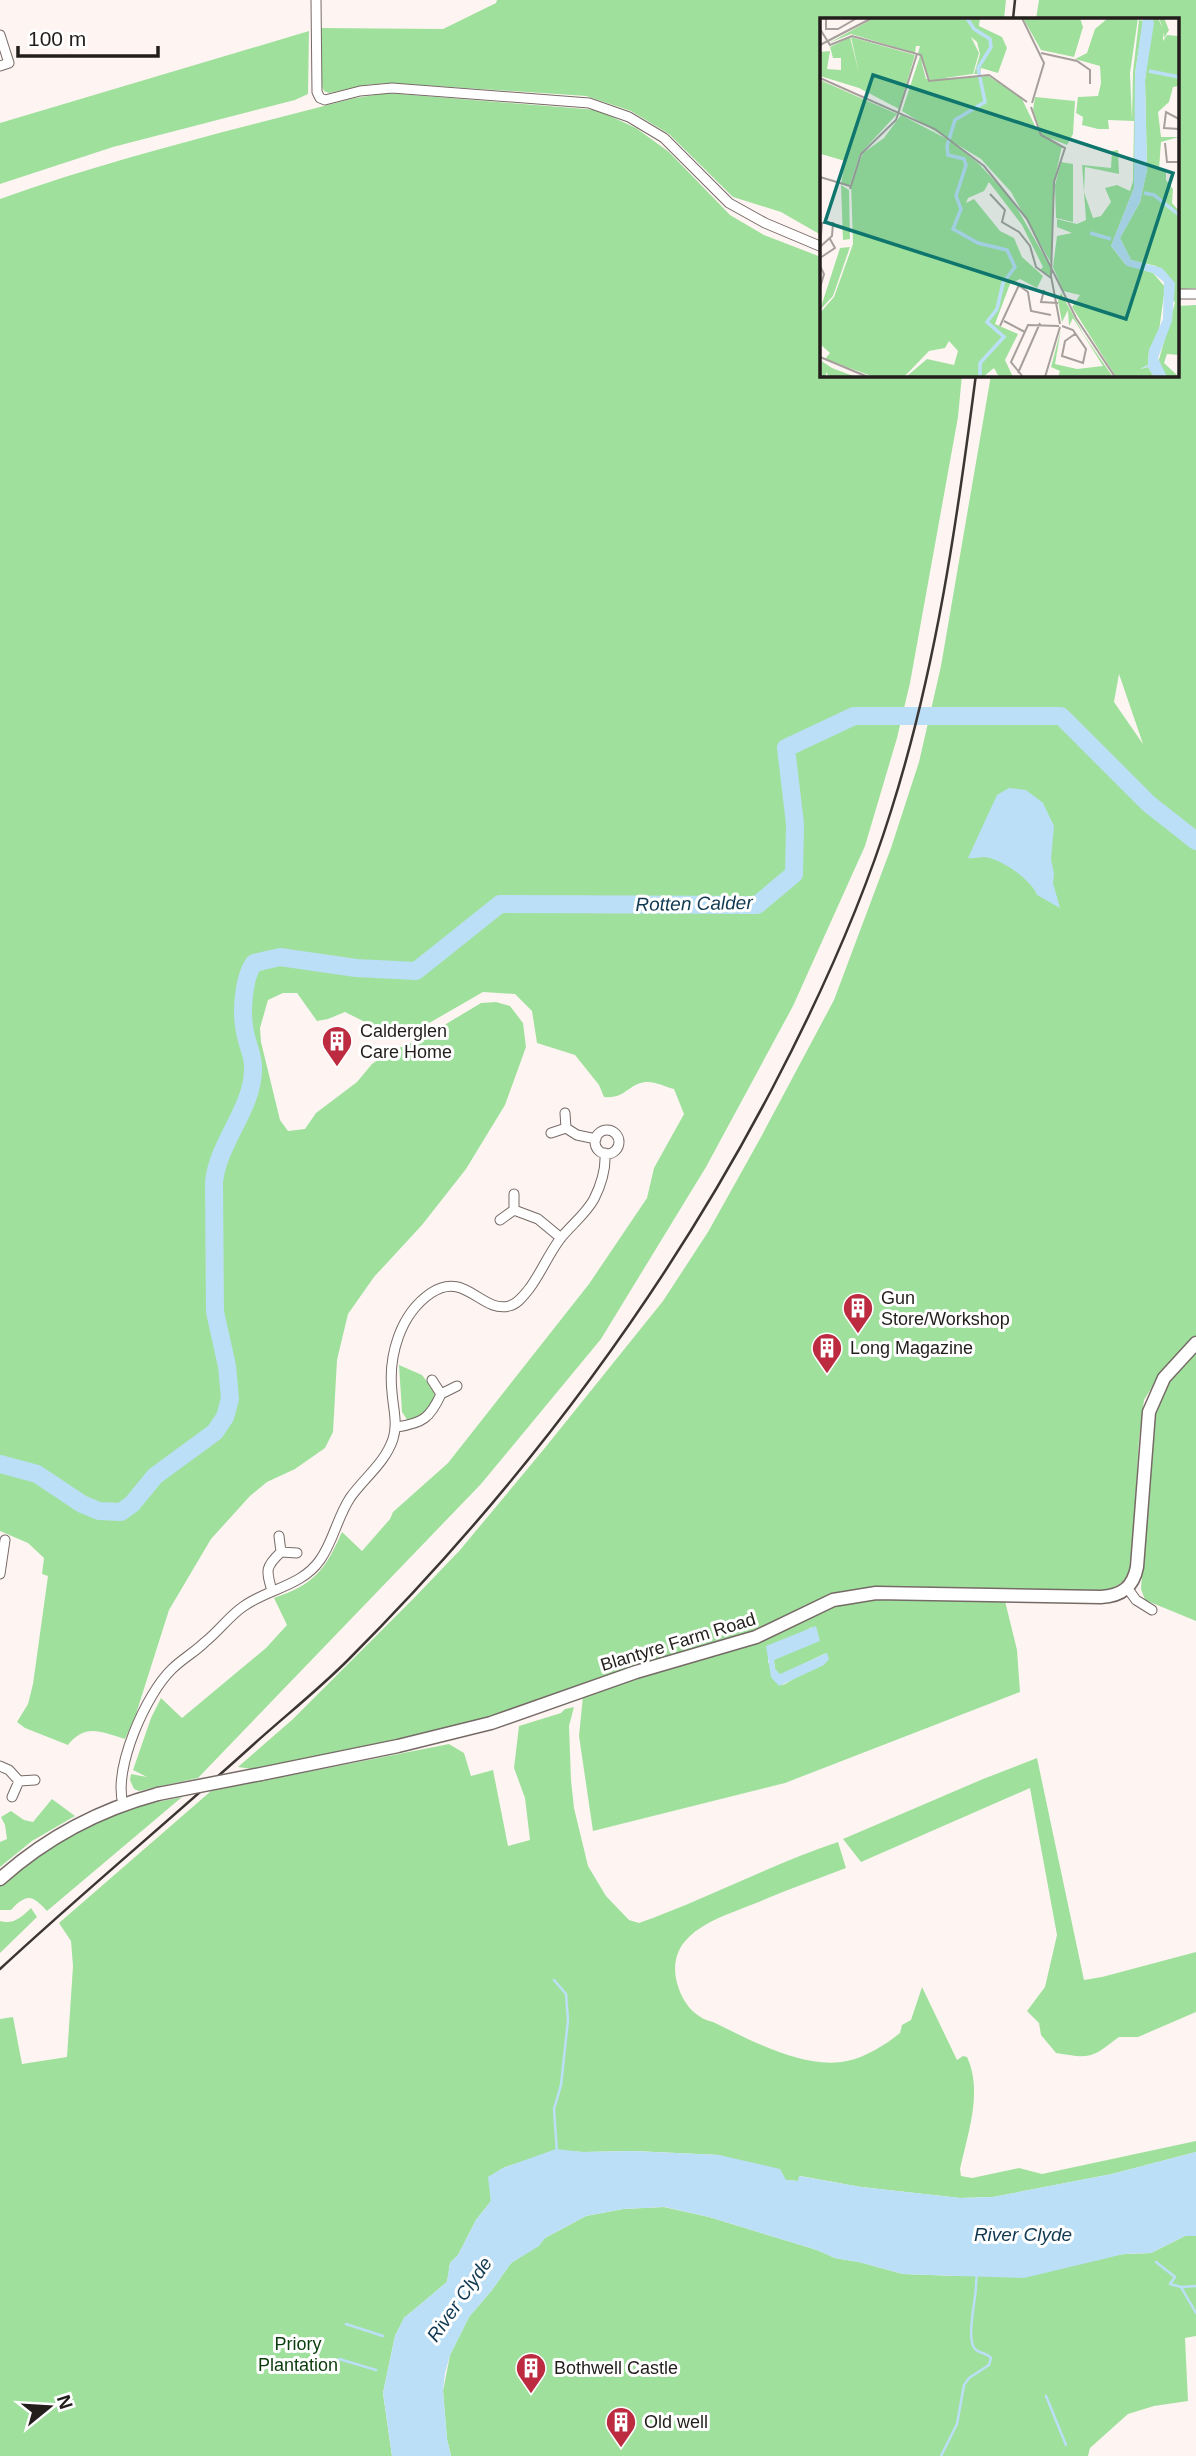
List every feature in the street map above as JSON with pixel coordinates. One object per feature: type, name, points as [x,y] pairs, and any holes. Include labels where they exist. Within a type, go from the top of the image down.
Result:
[{"type":"main road","points":[[1128,1588],[1135,1577],[1137,1567],[1149,1412],[1164,1378],[1196,1343]]},
{"type":"main road","name":"Blantyre Farm Road","points":[[0,1879],[57,1835],[123,1804],[158,1794],[398,1746],[491,1723],[626,1675],[756,1637],[841,1597],[876,1593],[1101,1597],[1118,1594],[1128,1588]]},
{"type":"street","points":[[316,0],[317,92],[320,98],[325,100],[360,91],[392,88],[589,103],[629,117],[664,138],[729,203],[765,223],[820,247]]},
{"type":"street","points":[[0,36],[9,63],[0,66]]},
{"type":"street","points":[[1178,294],[1196,294]]},
{"type":"street","points":[[565,1113],[566,1128]]},
{"type":"street","points":[[551,1133],[566,1128],[588,1139],[596,1139],[604,1130],[612,1131],[618,1136],[618,1147],[605,1153],[598,1149],[596,1139]]},
{"type":"street","points":[[123,1804],[120,1783],[127,1755],[142,1715],[171,1670],[206,1642],[243,1606],[311,1571],[321,1560],[338,1519],[351,1497],[386,1456],[397,1427],[390,1375],[393,1354],[400,1332],[418,1304],[440,1287],[454,1286],[498,1306],[510,1306],[520,1299],[534,1282],[561,1238],[592,1202],[605,1170],[605,1153]]},
{"type":"street","points":[[513,1194],[514,1210]]},
{"type":"street","points":[[514,1210],[538,1219],[561,1238]]},
{"type":"street","points":[[500,1220],[514,1210]]},
{"type":"street","points":[[432,1380],[441,1394]]},
{"type":"street","points":[[397,1427],[414,1424],[426,1418],[441,1394],[457,1386]]},
{"type":"street","points":[[279,1536],[281,1552]]},
{"type":"street","points":[[0,1574],[5,1540]]},
{"type":"street","points":[[272,1591],[267,1573],[268,1565],[281,1552],[298,1553]]},
{"type":"street","points":[[1128,1588],[1136,1600],[1152,1610]]},
{"type":"street","points":[[0,1766],[9,1770],[19,1781]]},
{"type":"street","points":[[19,1781],[35,1780]]},
{"type":"street","points":[[12,1797],[19,1781]]},
{"type":"green space","points":[[497,0],[1006,0],[1004,18],[820,18],[820,234],[781,212],[733,197],[669,134],[631,111],[586,96],[389,83],[329,93],[324,91],[321,84],[320,28],[443,29],[496,3]]},
{"type":"green space","points":[[1039,0],[1196,0],[1196,288],[1178,289],[1178,18],[1036,18]]},
{"type":"green space","points":[[309,31],[308,94],[295,100],[113,147],[0,184],[0,123]]},
{"type":"green space","points":[[388,93],[597,110],[636,128],[669,152],[730,215],[764,235],[820,257],[820,376],[962,376],[958,417],[910,683],[897,738],[865,846],[793,1006],[706,1167],[601,1339],[481,1484],[198,1778],[139,1791],[134,1789],[130,1780],[131,1774],[147,1777],[133,1770],[161,1698],[182,1718],[266,1648],[287,1625],[274,1598],[300,1587],[317,1574],[342,1532],[362,1551],[393,1512],[448,1463],[589,1284],[647,1198],[654,1168],[684,1114],[674,1089],[653,1082],[635,1085],[618,1096],[604,1097],[599,1085],[575,1055],[537,1043],[532,1011],[515,994],[483,992],[424,1026],[406,1033],[375,1027],[345,1012],[317,1021],[297,993],[283,993],[268,1000],[260,1028],[261,1042],[280,1120],[288,1131],[305,1129],[316,1113],[357,1082],[372,1064],[389,1052],[421,1039],[481,1003],[496,1002],[510,1006],[523,1023],[526,1047],[505,1105],[466,1169],[422,1225],[374,1277],[348,1314],[337,1360],[333,1432],[325,1448],[295,1469],[267,1482],[250,1496],[211,1539],[169,1610],[136,1714],[125,1739],[94,1731],[81,1734],[68,1745],[25,1728],[17,1722],[28,1704],[33,1684],[48,1576],[42,1574],[44,1558],[28,1543],[0,1531],[0,199],[176,144],[355,98]]},
{"type":"green space","points":[[1196,305],[1196,1336],[1164,1368],[1144,1400],[1131,1569],[1128,1574],[1119,1584],[1101,1592],[877,1588],[751,1634],[435,1733],[253,1769],[238,1767],[293,1719],[460,1550],[663,1301],[708,1232],[834,1000],[891,848],[919,762],[941,666],[991,376],[1178,376],[1178,306]],"holes":[[[1119,674],[1143,744],[1114,702]]]},
{"type":"green space","points":[[1196,1350],[1196,1621],[1145,1600],[1141,1589],[1153,1416],[1169,1382]]},
{"type":"green space","points":[[399,1365],[422,1375],[435,1392],[426,1411],[408,1421],[402,1412]]},
{"type":"green space","points":[[868,1598],[1005,1601],[1017,1650],[1020,1692],[785,1783],[593,1831],[579,1736],[583,1696],[824,1608]],"holes":[[[813,1626],[774,1660],[775,1669],[780,1675],[826,1653],[804,1673],[783,1685],[768,1662],[768,1655]]]},
{"type":"green space","name":"Priory Plantation","points":[[574,1707],[569,1726],[571,1780],[574,1808],[588,1866],[606,1896],[629,1920],[639,1923],[838,1842],[846,1868],[718,1918],[695,1931],[684,1942],[676,1960],[676,1979],[683,1998],[695,2013],[778,2052],[831,2063],[861,2057],[900,2033],[902,2025],[911,2020],[922,1987],[957,2060],[963,2056],[967,2057],[972,2070],[974,2098],[960,2169],[961,2176],[972,2178],[1019,2168],[1042,2174],[1196,2141],[1196,2152],[1112,2174],[993,2197],[960,2198],[861,2187],[800,2176],[798,2181],[785,2180],[719,2155],[556,2150],[503,2168],[489,2177],[491,2201],[476,2220],[458,2255],[450,2263],[447,2282],[404,2318],[395,2336],[383,2393],[392,2456],[0,2456],[0,2019],[13,2017],[22,2064],[67,2057],[73,1966],[71,1941],[59,1923],[211,1791],[449,1744],[464,1753],[471,1776],[493,1770],[508,1846],[530,1840],[525,1798],[514,1768],[519,1726]]},
{"type":"green space","points":[[1037,1758],[1084,1980],[1196,1952],[1196,2012],[1138,2037],[1119,2037],[1091,2055],[1056,2053],[1041,2035],[1039,2023],[1027,2011],[1045,1987],[1057,1935],[1030,1788],[861,1862],[843,1839]]},
{"type":"green space","points":[[182,1797],[47,1911],[29,1898],[11,1910],[0,1910],[0,1885],[65,1837],[118,1813]]},
{"type":"green space","points":[[52,1799],[75,1816],[32,1841],[0,1867],[0,1842],[7,1839],[1,1817],[11,1811],[24,1820],[33,1822]]},
{"type":"green space","points":[[31,1908],[37,1917],[0,1953],[0,1921],[13,1921]]},
{"type":"green space","points":[[664,2207],[709,2217],[835,2258],[903,2274],[958,2276],[1151,2253],[1185,2236],[1196,2236],[1196,2336],[1185,2338],[1188,2401],[1154,2406],[1128,2414],[1090,2448],[1088,2456],[451,2456],[443,2391],[450,2355],[469,2317],[511,2263],[538,2246],[545,2238],[586,2216],[623,2209]]},
{"type":"water","points":[[1009,788],[1026,790],[1043,803],[1054,826],[1051,859],[1053,883],[1060,908],[1037,895],[1029,883],[1006,866],[991,858],[968,858],[997,795]]},
{"type":"water","points":[[816,1626],[820,1641],[774,1660],[775,1669],[780,1674],[827,1653],[829,1659],[824,1665],[779,1686],[771,1677],[766,1646]]},
{"type":"water","name":"River Clyde","points":[[556,2149],[719,2155],[780,2169],[786,2180],[798,2181],[799,2176],[861,2187],[960,2198],[993,2197],[1112,2174],[1196,2152],[1196,2236],[1185,2236],[1151,2253],[1124,2254],[1024,2278],[958,2276],[903,2274],[835,2258],[709,2217],[665,2207],[623,2209],[586,2216],[545,2238],[539,2246],[511,2263],[469,2317],[450,2355],[445,2373],[443,2391],[451,2456],[392,2456],[383,2393],[395,2336],[404,2318],[447,2282],[450,2263],[458,2255],[476,2220],[491,2201],[488,2177],[503,2168]]},
{"type":"waterway","name":"Rotten Calder","points":[[0,1464],[37,1474],[82,1504],[99,1511],[121,1512],[132,1504],[155,1476],[215,1432],[225,1417],[230,1399],[227,1366],[215,1312],[214,1182],[222,1153],[242,1112],[251,1084],[253,1064],[245,1032],[243,1006],[247,977],[254,963],[280,957],[356,968],[416,971],[500,904],[757,905],[794,874],[795,824],[786,748],[854,716],[1061,716],[1149,804],[1196,841]]},
{"type":"waterway","points":[[554,1980],[566,1994],[568,2020],[561,2085],[554,2109],[557,2153]]},
{"type":"waterway","points":[[1156,2262],[1175,2277],[1170,2284],[1181,2287],[1196,2313]]},
{"type":"waterway","points":[[976,2284],[977,2274]]},
{"type":"waterway","points":[[941,2456],[957,2424],[964,2385],[969,2378],[989,2365],[991,2358],[976,2350],[971,2338],[976,2286]]},
{"type":"waterway","points":[[1182,2287],[1196,2286]]},
{"type":"waterway","points":[[346,2324],[383,2336]]},
{"type":"waterway","points":[[339,2359],[376,2370]]},
{"type":"waterway","points":[[1046,2396],[1066,2445]]},
{"type":"railway","points":[[1013,18],[1015,0]]},
{"type":"railway","points":[[0,1969],[325,1682],[410,1596],[470,1529],[582,1390],[684,1242],[730,1166],[790,1054],[838,952],[879,847],[907,758],[933,649],[953,540],[976,376]]},
{"type":"place","name":"Calderglen Care Home","points":[[337,1068]]},
{"type":"place","name":"Gun Store/Workshop","points":[[858,1335]]},
{"type":"place","name":"Long Magazine","points":[[827,1375]]},
{"type":"place","name":"Bothwell Castle","points":[[531,2395]]},
{"type":"place","name":"Old well","points":[[621,2449]]}]
